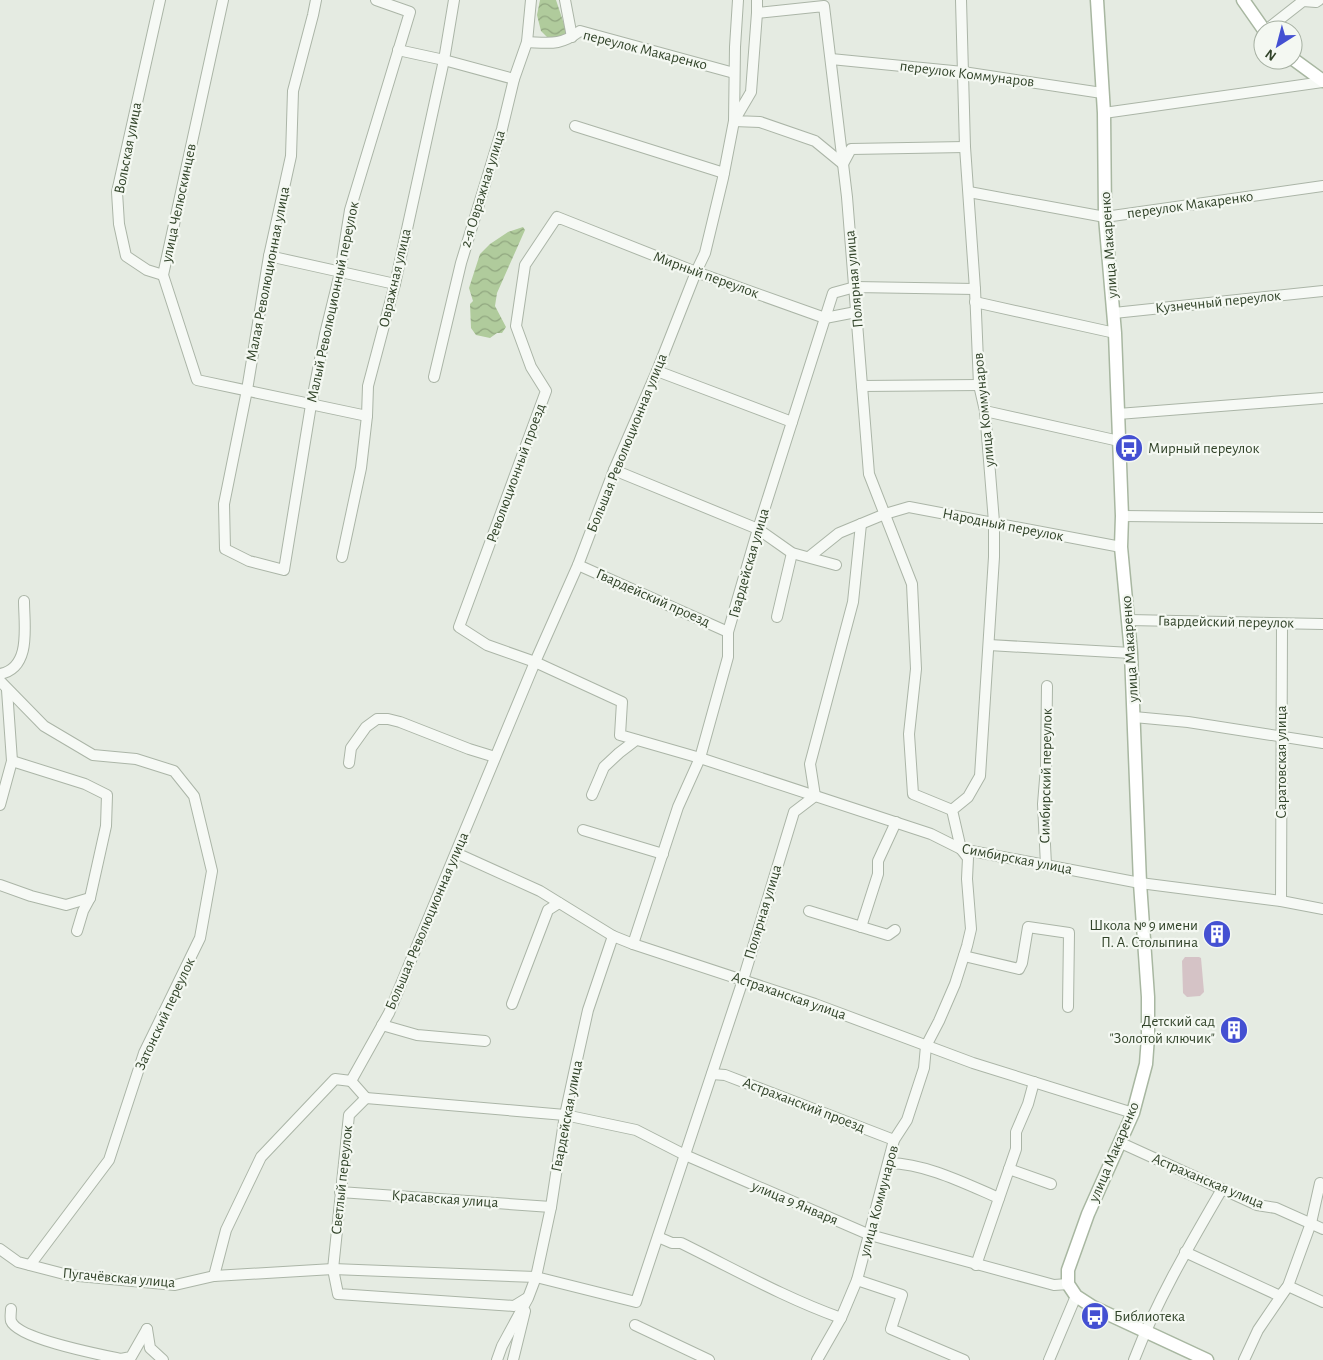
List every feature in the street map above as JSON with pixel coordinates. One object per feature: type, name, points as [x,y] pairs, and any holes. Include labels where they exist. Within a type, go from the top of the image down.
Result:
[{"type":"main road","name":"улица Макаренко","points":[[1068,1284],[1068,1270],[1088,1214],[1133,1113],[1146,1064],[1148,1037],[1148,997],[1140,883],[1132,653],[1121,547],[1122,516],[1115,333],[1105,217],[1104,113],[1097,0]]},
{"type":"main road","points":[[1243,0],[1258,20]]},
{"type":"main road","points":[[1303,67],[1323,82]]},
{"type":"main road","points":[[1068,1284],[1076,1296],[1093,1307],[1207,1360]]},
{"type":"street","name":"Вольская улица","points":[[160,0],[117,192],[119,224],[126,256],[147,270],[163,275]]},
{"type":"street","name":"улица Челюскинцев","points":[[223,0],[163,275],[197,380],[367,416]]},
{"type":"street","name":"Малая Революционная улица","points":[[225,549],[224,504],[247,390],[269,256],[291,156],[293,91],[316,0]]},
{"type":"street","name":"Малый Революционный переулок","points":[[225,549],[249,561],[284,570],[311,405],[340,272],[350,210],[410,12],[376,0]]},
{"type":"street","name":"Овражная улица","points":[[342,557],[361,468],[367,416],[368,386],[395,284],[444,60],[454,0]]},
{"type":"street","name":"2-я Овражная улица","points":[[434,378],[461,263],[502,128],[514,79],[527,42],[531,0]]},
{"type":"street","points":[[565,0],[572,37]]},
{"type":"street","points":[[734,73],[738,0]]},
{"type":"street","points":[[757,0],[757,14]]},
{"type":"street","name":"улица Коммунаров","points":[[817,1360],[841,1318],[857,1280],[894,1140],[907,1120],[924,1068],[926,1046],[955,984],[971,928],[967,879],[968,858],[961,849],[952,810],[968,797],[980,776],[994,557],[994,522],[985,411],[979,385],[975,289],[965,147],[961,0]]},
{"type":"street","points":[[1277,20],[1302,0],[1316,2],[1320,0]]},
{"type":"street","name":"Полярная улица","points":[[757,14],[824,6],[847,197],[869,474],[912,584],[916,669],[909,734],[913,794],[952,810]]},
{"type":"street","name":"Большая Революционная улица","points":[[734,121],[751,92],[757,14]]},
{"type":"street","name":"переулок Макаренко","points":[[527,42],[557,43],[572,37],[580,31],[734,73]]},
{"type":"street","points":[[398,50],[514,79]]},
{"type":"street","name":"переулок Коммунаров","points":[[831,60],[964,72],[1102,93]]},
{"type":"street","name":"Большая Революционная улица","points":[[351,1081],[389,1013],[495,756],[578,565],[614,470],[657,372],[705,253],[734,121],[734,73]]},
{"type":"street","points":[[1104,113],[1323,82]]},
{"type":"street","points":[[734,121],[760,122],[815,141],[843,164],[851,149],[965,147]]},
{"type":"street","points":[[575,126],[724,173]]},
{"type":"street","name":"переулок Макаренко","points":[[969,192],[1105,217],[1323,186]]},
{"type":"street","name":"Мирный переулок","points":[[557,218],[696,272],[825,318]]},
{"type":"street","name":"Революционный проезд","points":[[535,662],[487,645],[459,627],[546,391],[531,367],[516,326],[525,265],[557,218]]},
{"type":"street","points":[[269,256],[395,284]]},
{"type":"street","points":[[855,288],[975,289]]},
{"type":"street","name":"Гвардейская улица","points":[[633,944],[678,807],[700,758],[728,658],[728,632],[758,529],[833,293],[855,288]]},
{"type":"street","name":"Кузнечный переулок","points":[[1114,313],[1323,291]]},
{"type":"street","points":[[975,302],[1115,333]]},
{"type":"street","points":[[825,318],[856,312]]},
{"type":"street","points":[[657,372],[792,422]]},
{"type":"street","points":[[862,386],[979,385]]},
{"type":"street","points":[[1118,414],[1323,398]]},
{"type":"street","points":[[985,411],[1119,440]]},
{"type":"street","points":[[614,470],[758,529],[792,553],[836,565]]},
{"type":"street","name":"Народный переулок","points":[[809,557],[839,533],[885,514],[909,507],[1121,547]]},
{"type":"street","points":[[1122,516],[1323,518]]},
{"type":"street","points":[[815,796],[810,764],[854,602],[861,524]]},
{"type":"street","points":[[777,618],[792,553]]},
{"type":"street","name":"Гвардейский проезд","points":[[578,565],[728,632]]},
{"type":"street","points":[[0,674],[7,673],[18,664],[23,649],[24,601]]},
{"type":"street","name":"Гвардейский переулок","points":[[1129,620],[1323,624]]},
{"type":"street","name":"Саратовская улица","points":[[1281,901],[1282,624]]},
{"type":"street","points":[[989,645],[1132,653]]},
{"type":"street","name":"Симбирская улица","points":[[535,662],[622,702],[620,736],[700,758],[896,822],[931,834],[961,849],[1140,883],[1281,901],[1323,909]]},
{"type":"street","points":[[0,681],[7,687],[12,761],[0,805]]},
{"type":"street","name":"Симбирский переулок","points":[[1046,865],[1043,804],[1046,767],[1047,686]]},
{"type":"street","name":"Затонский переулок","points":[[7,690],[44,726],[94,755],[136,760],[174,770],[194,796],[212,871],[200,938],[144,1053],[109,1160],[30,1265]]},
{"type":"street","points":[[1134,717],[1188,722],[1323,743]]},
{"type":"street","points":[[349,763],[351,748],[366,727],[377,719],[400,722],[495,756]]},
{"type":"street","points":[[592,795],[604,768],[636,740]]},
{"type":"street","points":[[12,761],[86,784],[107,795],[106,826],[90,898],[83,911],[77,931]]},
{"type":"street","name":"Полярная улица","points":[[636,1302],[743,980],[794,812],[815,796]]},
{"type":"street","points":[[861,927],[878,874],[878,861],[896,822]]},
{"type":"street","points":[[583,830],[663,854]]},
{"type":"street","name":"Астраханская улица","points":[[456,853],[540,891],[614,936],[633,944],[815,1004],[973,1063],[1133,1113]]},
{"type":"street","points":[[0,885],[66,905],[90,898]]},
{"type":"street","points":[[512,1004],[548,910],[559,903]]},
{"type":"street","points":[[809,911],[888,935],[895,930]]},
{"type":"street","points":[[964,956],[1019,969],[1022,963],[1028,927],[1069,933],[1068,1007]]},
{"type":"street","name":"Гвардейская улица","points":[[528,1298],[536,1277],[551,1207],[565,1115],[588,1010],[614,936]]},
{"type":"street","points":[[382,1025],[417,1035],[485,1041]]},
{"type":"street","name":"Астраханский проезд","points":[[712,1074],[725,1075],[894,1140]]},
{"type":"street","points":[[214,1276],[226,1230],[261,1157],[335,1079],[351,1081],[366,1098]]},
{"type":"street","points":[[976,1265],[1016,1149],[1016,1132],[1028,1104],[1034,1082]]},
{"type":"street","name":"улица 9 Января","points":[[366,1098],[565,1115],[636,1130],[685,1155],[870,1236],[1054,1285],[1068,1284]]},
{"type":"street","name":"Светлый переулок","points":[[333,1269],[349,1115],[366,1098]]},
{"type":"street","name":"Астраханская улица","points":[[1121,1143],[1257,1205],[1276,1208],[1323,1228]]},
{"type":"street","points":[[889,1163],[905,1164],[941,1174],[999,1198]]},
{"type":"street","points":[[1009,1168],[1051,1184]]},
{"type":"street","points":[[1244,1360],[1258,1330],[1288,1286],[1310,1223],[1320,1183]]},
{"type":"street","points":[[1134,1360],[1145,1331],[1185,1252],[1222,1189]]},
{"type":"street","name":"Красавская улица","points":[[340,1192],[551,1207]]},
{"type":"street","points":[[658,1237],[672,1243],[681,1243],[750,1279],[809,1306],[841,1318]]},
{"type":"street","name":"Пугачёвская улица","points":[[0,1249],[18,1262],[68,1275],[174,1285],[214,1276],[333,1269],[536,1277],[636,1302]]},
{"type":"street","points":[[1185,1252],[1280,1296],[1288,1286]]},
{"type":"street","points":[[333,1269],[338,1294],[514,1306],[528,1298]]},
{"type":"street","points":[[857,1280],[902,1295],[891,1329],[964,1360]]},
{"type":"street","points":[[1288,1286],[1323,1302]]},
{"type":"street","points":[[1049,1360],[1076,1296]]},
{"type":"street","points":[[497,1360],[502,1346],[528,1298]]},
{"type":"street","points":[[514,1360],[528,1298]]},
{"type":"street","points":[[11,1309],[11,1321],[16,1327],[46,1341],[121,1359],[131,1357],[147,1329],[150,1348],[163,1360]]},
{"type":"street","points":[[635,1325],[709,1360]]},
{"type":"shaded area","points":[[1185,957],[1201,958],[1204,992],[1200,996],[1187,997],[1183,993],[1182,961]]},
{"type":"water","points":[[540,0],[556,0],[567,33],[559,38],[550,40],[541,31],[537,15]]},
{"type":"water","points":[[523,227],[525,230],[497,293],[495,306],[506,327],[502,333],[497,333],[490,338],[476,335],[471,328],[470,304],[473,301],[469,288],[480,254],[490,244],[508,232]]},
{"type":"place","name":"Мирный переулок","points":[[1129,448]]},
{"type":"place","name":"Школа № 9 имени П. А. Столыпина","points":[[1217,934]]},
{"type":"place","name":"Детский сад \"Золотой ключик\"","points":[[1234,1030]]},
{"type":"place","name":"Библиотека","points":[[1095,1316]]}]
